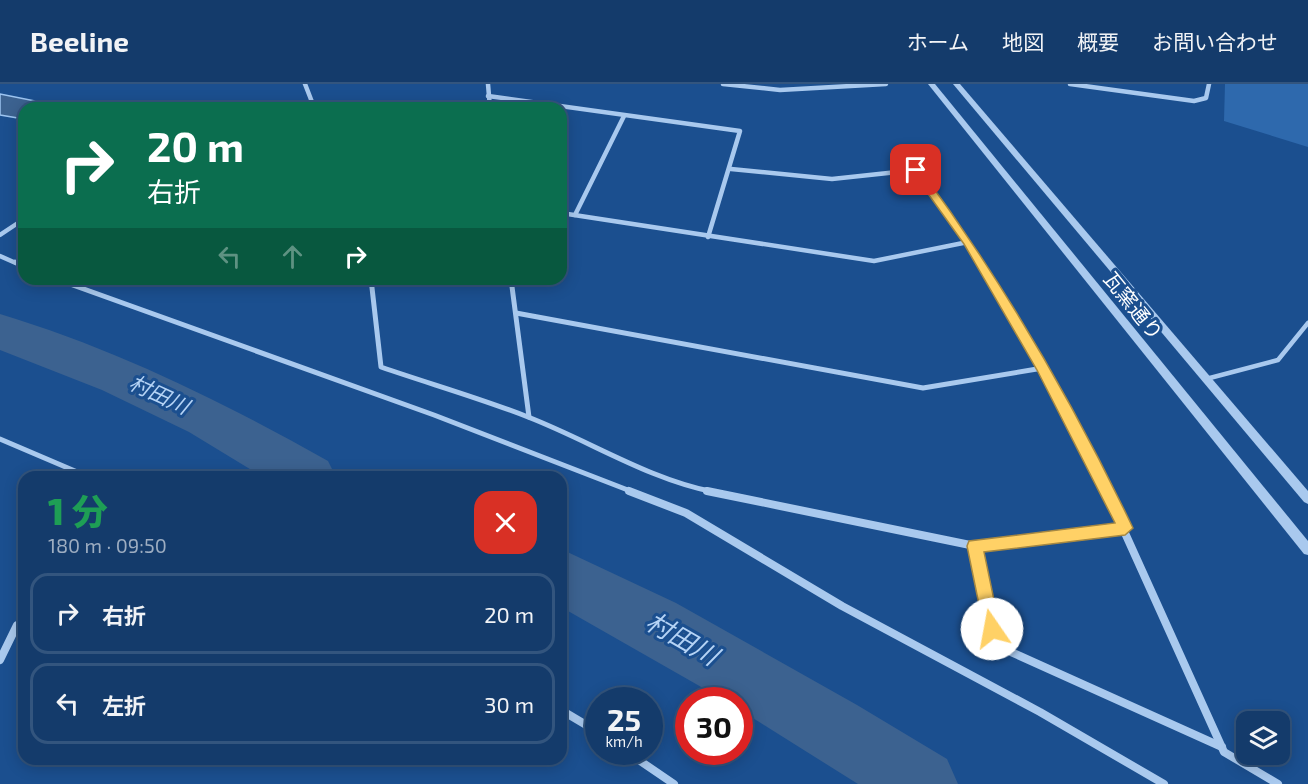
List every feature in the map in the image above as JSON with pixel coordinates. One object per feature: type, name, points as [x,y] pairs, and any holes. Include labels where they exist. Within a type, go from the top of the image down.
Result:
[{"type":"street","points":[[305,84],[312,102]]},
{"type":"street","points":[[488,84],[489,102]]},
{"type":"street","points":[[723,84],[780,90],[886,84]]},
{"type":"street","name":"瓦窯通り","points":[[930,84],[1308,550]]},
{"type":"street","name":"瓦窯通り","points":[[956,84],[1308,499]]},
{"type":"street","points":[[1070,84],[1194,101],[1206,98],[1209,84]]},
{"type":"street","points":[[488,96],[529,102]]},
{"type":"street","points":[[567,108],[740,131],[731,169],[708,237]]},
{"type":"street","points":[[575,215],[624,116]]},
{"type":"street","points":[[731,169],[832,179],[916,170],[968,242],[1043,368],[1125,528],[1224,752],[1278,784]]},
{"type":"street","points":[[567,214],[874,261],[968,242]]},
{"type":"street","points":[[0,235],[18,223]]},
{"type":"street","points":[[0,256],[18,264]]},
{"type":"street","points":[[74,285],[434,415],[686,513],[842,606],[1040,712],[1164,784]]},
{"type":"street","points":[[372,285],[381,367],[529,417],[622,460],[693,488],[975,546],[1125,528]]},
{"type":"street","points":[[513,285],[529,417]]},
{"type":"street","points":[[516,313],[923,388],[1043,368]]},
{"type":"street","points":[[0,439],[74,471]]},
{"type":"street","points":[[975,546],[992,629],[1001,646],[1222,747]]},
{"type":"street","points":[[0,660],[18,625]]},
{"type":"street","points":[[567,714],[585,724]]},
{"type":"street","points":[[646,765],[674,784]]},
{"type":"lane","points":[[1206,379],[1278,360],[1308,323]]},
{"type":"shaded area","points":[[1225,84],[1308,84],[1308,147],[1224,121]]},
{"type":"shaded area","points":[[0,94],[40,102],[18,102],[18,118],[0,115]]},
{"type":"waterway","name":"村田川","points":[[0,331],[119,377],[207,418],[299,471]]},
{"type":"waterway","name":"村田川","points":[[567,579],[654,624],[922,784]]},
{"type":"route","points":[[916,170],[968,242],[1043,368],[1125,528],[975,546],[992,629]]}]
